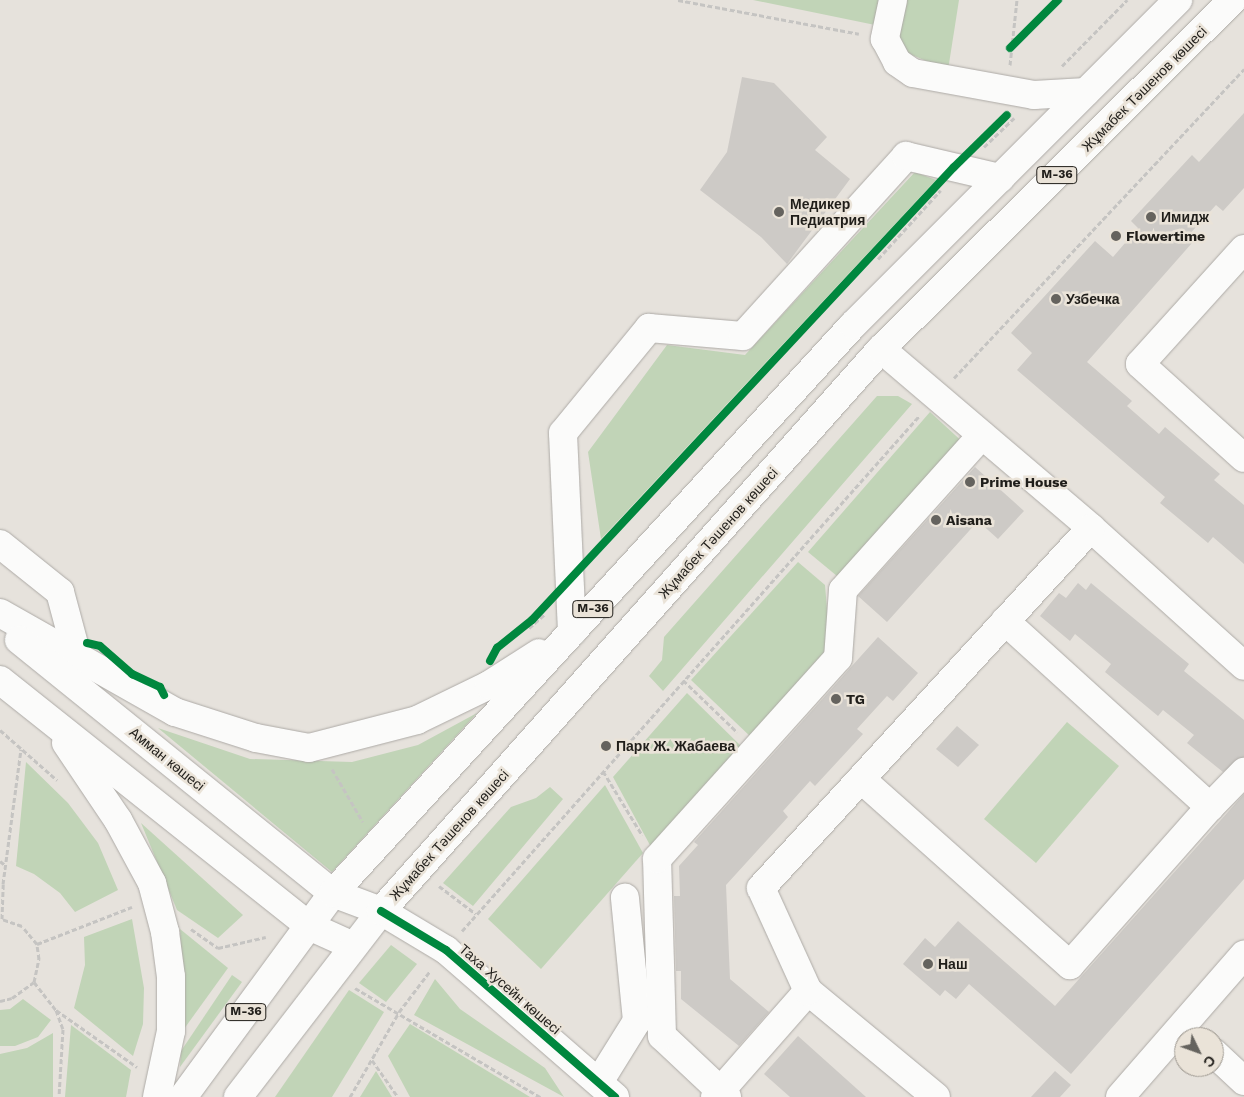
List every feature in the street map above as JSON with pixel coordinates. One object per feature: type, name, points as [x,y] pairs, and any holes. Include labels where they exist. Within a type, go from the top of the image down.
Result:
[{"type":"main road","points":[[893,0],[884,39],[897,62],[913,73],[1034,95],[1086,92]]},
{"type":"main road","name":"M-36","points":[[183,1097],[333,892],[853,325],[1178,0]]},
{"type":"main road","name":"Жұмабек Тәшенов көшесі","points":[[238,1097],[381,911],[881,349],[1233,0]]},
{"type":"main road","points":[[0,613],[78,659],[176,712],[256,738],[309,748],[417,720],[489,685],[572,632],[563,433],[649,328],[743,336],[906,156],[1000,178]]},
{"type":"main road","points":[[1244,248],[1140,364],[1244,458]]},
{"type":"main road","points":[[881,349],[1091,528],[1244,666]]},
{"type":"main road","points":[[808,991],[721,1095],[662,1036],[657,859],[838,658],[843,590],[982,435]]},
{"type":"main road","points":[[936,1097],[808,991],[761,888],[1091,528]]},
{"type":"main road","points":[[0,544],[60,592],[78,659]]},
{"type":"main road","points":[[1005,621],[1210,807]]},
{"type":"main road","name":"Амман көшесі","points":[[0,625],[333,892]]},
{"type":"main road","points":[[0,680],[309,926],[353,946]]},
{"type":"main road","points":[[51,720],[118,820],[152,883],[171,977],[171,1031],[157,1097]]},
{"type":"main road","points":[[861,779],[1070,965],[1210,807],[1244,772]]},
{"type":"main road","name":"Таха Хусейн көшесі","points":[[333,892],[381,911],[446,950],[607,1090]]},
{"type":"main road","points":[[607,1090],[636,1021],[625,898]]},
{"type":"main road","points":[[1193,1027],[1244,955]]},
{"type":"main road","points":[[1120,1097],[1174,1046]]},
{"type":"main road","points":[[1224,1062],[1244,1080]]},
{"type":"path","points":[[678,0],[884,39]]},
{"type":"path","points":[[957,168],[1034,95],[1127,0]]},
{"type":"path","points":[[1010,48],[1024,35]]},
{"type":"path","points":[[350,1097],[399,1012],[446,950],[683,680],[937,396],[1244,69]]},
{"type":"path","points":[[870,262],[1007,115]]},
{"type":"path","points":[[527,630],[570,585]]},
{"type":"path","points":[[518,631],[570,585]]},
{"type":"path","points":[[683,680],[755,750]]},
{"type":"path","points":[[318,746],[364,825]]},
{"type":"path","points":[[0,1001],[12,998],[34,982],[39,959],[37,944],[22,926],[1,919],[5,865],[21,749]]},
{"type":"path","points":[[603,771],[657,859]]},
{"type":"path","points":[[0,861],[5,865]]},
{"type":"path","points":[[34,982],[56,1010],[139,1068]]},
{"type":"path","points":[[56,1010],[62,1030],[59,1097]]},
{"type":"path","points":[[372,1060],[398,1097]]},
{"type":"green space","points":[[753,0],[885,0],[880,26]]},
{"type":"green space","points":[[903,0],[959,0],[948,70],[900,50],[898,23]]},
{"type":"green space","points":[[915,172],[936,180],[601,539],[588,452],[667,345],[745,355]]},
{"type":"green space","points":[[877,396],[898,396],[912,404],[663,691],[649,676],[662,660],[664,637]]},
{"type":"green space","points":[[930,412],[967,446],[843,581],[808,552]]},
{"type":"green space","points":[[798,562],[825,585],[831,657],[753,739],[691,680]]},
{"type":"green space","points":[[687,693],[743,748],[651,847],[613,777]]},
{"type":"green space","points":[[477,713],[332,872],[158,728],[250,759],[352,762],[418,745]]},
{"type":"green space","points":[[1067,722],[1119,766],[1036,863],[984,819]]},
{"type":"green space","points":[[26,762],[68,803],[98,843],[118,890],[75,912],[60,893],[34,874],[16,866]]},
{"type":"green space","points":[[605,785],[643,853],[541,969],[488,919]]},
{"type":"green space","points":[[550,787],[563,799],[473,906],[443,883],[511,807],[536,798]]},
{"type":"green space","points":[[141,823],[243,915],[218,938],[177,910]]},
{"type":"green space","points":[[132,919],[144,988],[143,1024],[133,1056],[74,1008],[85,965],[84,937]]},
{"type":"green space","points":[[180,929],[228,968],[184,1029]]},
{"type":"green space","points":[[391,945],[417,964],[386,1002],[359,983]]},
{"type":"green space","points":[[232,975],[242,982],[180,1067],[181,1051]]},
{"type":"green space","points":[[435,979],[460,1009],[545,1068],[564,1097],[414,1015]]},
{"type":"green space","points":[[349,990],[384,1012],[332,1097],[275,1097]]},
{"type":"green space","points":[[23,999],[51,1020],[38,1037],[15,1046],[0,1046],[0,1010],[10,1009]]},
{"type":"green space","points":[[410,1024],[530,1097],[410,1097],[388,1056]]},
{"type":"green space","points":[[71,1025],[131,1070],[126,1097],[65,1097]]},
{"type":"green space","points":[[53,1033],[53,1097],[0,1097],[0,1054],[27,1048]]},
{"type":"green space","points":[[376,1071],[392,1097],[360,1097]]},
{"type":"building","points":[[742,77],[774,83],[827,137],[815,150],[850,179],[787,264],[761,237],[700,190],[727,152]]},
{"type":"building","points":[[1244,113],[1244,188],[1223,211],[1216,205],[1186,238],[1192,243],[1087,362],[1132,401],[1127,406],[1159,434],[1165,427],[1220,474],[1214,480],[1244,505],[1244,564],[1213,537],[1208,543],[1160,503],[1165,497],[1017,370],[1032,353],[1011,333],[1095,241],[1113,257],[1138,228],[1131,221],[1192,155],[1199,162]]},
{"type":"building","points":[[975,467],[1024,511],[998,539],[978,521],[887,622],[858,596]]},
{"type":"building","points":[[1078,583],[1086,590],[1091,583],[1189,664],[1184,671],[1244,720],[1244,757],[1223,772],[1187,743],[1194,735],[1163,710],[1158,716],[1105,672],[1111,664],[1075,634],[1070,641],[1040,616],[1059,593],[1066,598]]},
{"type":"building","points":[[878,637],[918,673],[893,701],[887,696],[857,729],[863,734],[815,786],[810,781],[783,811],[788,817],[726,885],[730,979],[769,1012],[739,1046],[681,999],[681,971],[676,971],[674,896],[680,896],[679,866],[698,845],[694,842]]},
{"type":"building","points":[[957,726],[979,745],[958,767],[936,749]]},
{"type":"building","points":[[1244,794],[1244,879],[1071,1074],[969,984],[956,999],[945,990],[940,996],[903,964],[925,938],[935,947],[958,921],[1055,1006]]},
{"type":"building","points":[[798,1036],[866,1097],[790,1097],[764,1074]]},
{"type":"building","points":[[1055,1071],[1071,1085],[1060,1097],[1031,1097]]},
{"type":"cycle path","points":[[1010,48],[1058,0]]},
{"type":"cycle path","points":[[490,661],[497,648],[532,620],[954,167],[1007,115]]},
{"type":"cycle path","points":[[87,643],[100,646],[132,674],[160,687],[164,695]]},
{"type":"cycle path","points":[[381,911],[446,950],[615,1097]]},
{"type":"place","name":"Медикер Педиатрия","points":[[779,212]]},
{"type":"place","name":"Имидж","points":[[1151,217]]},
{"type":"place","name":"Flowertime","points":[[1116,236]]},
{"type":"place","name":"Узбечка","points":[[1056,299]]},
{"type":"place","name":"Prime House","points":[[970,482]]},
{"type":"place","name":"Aisana","points":[[936,520]]},
{"type":"place","name":"TG","points":[[836,699]]},
{"type":"place","name":"Парк Ж. Жабаева","points":[[606,746]]},
{"type":"place","name":"Наш","points":[[928,964]]}]
